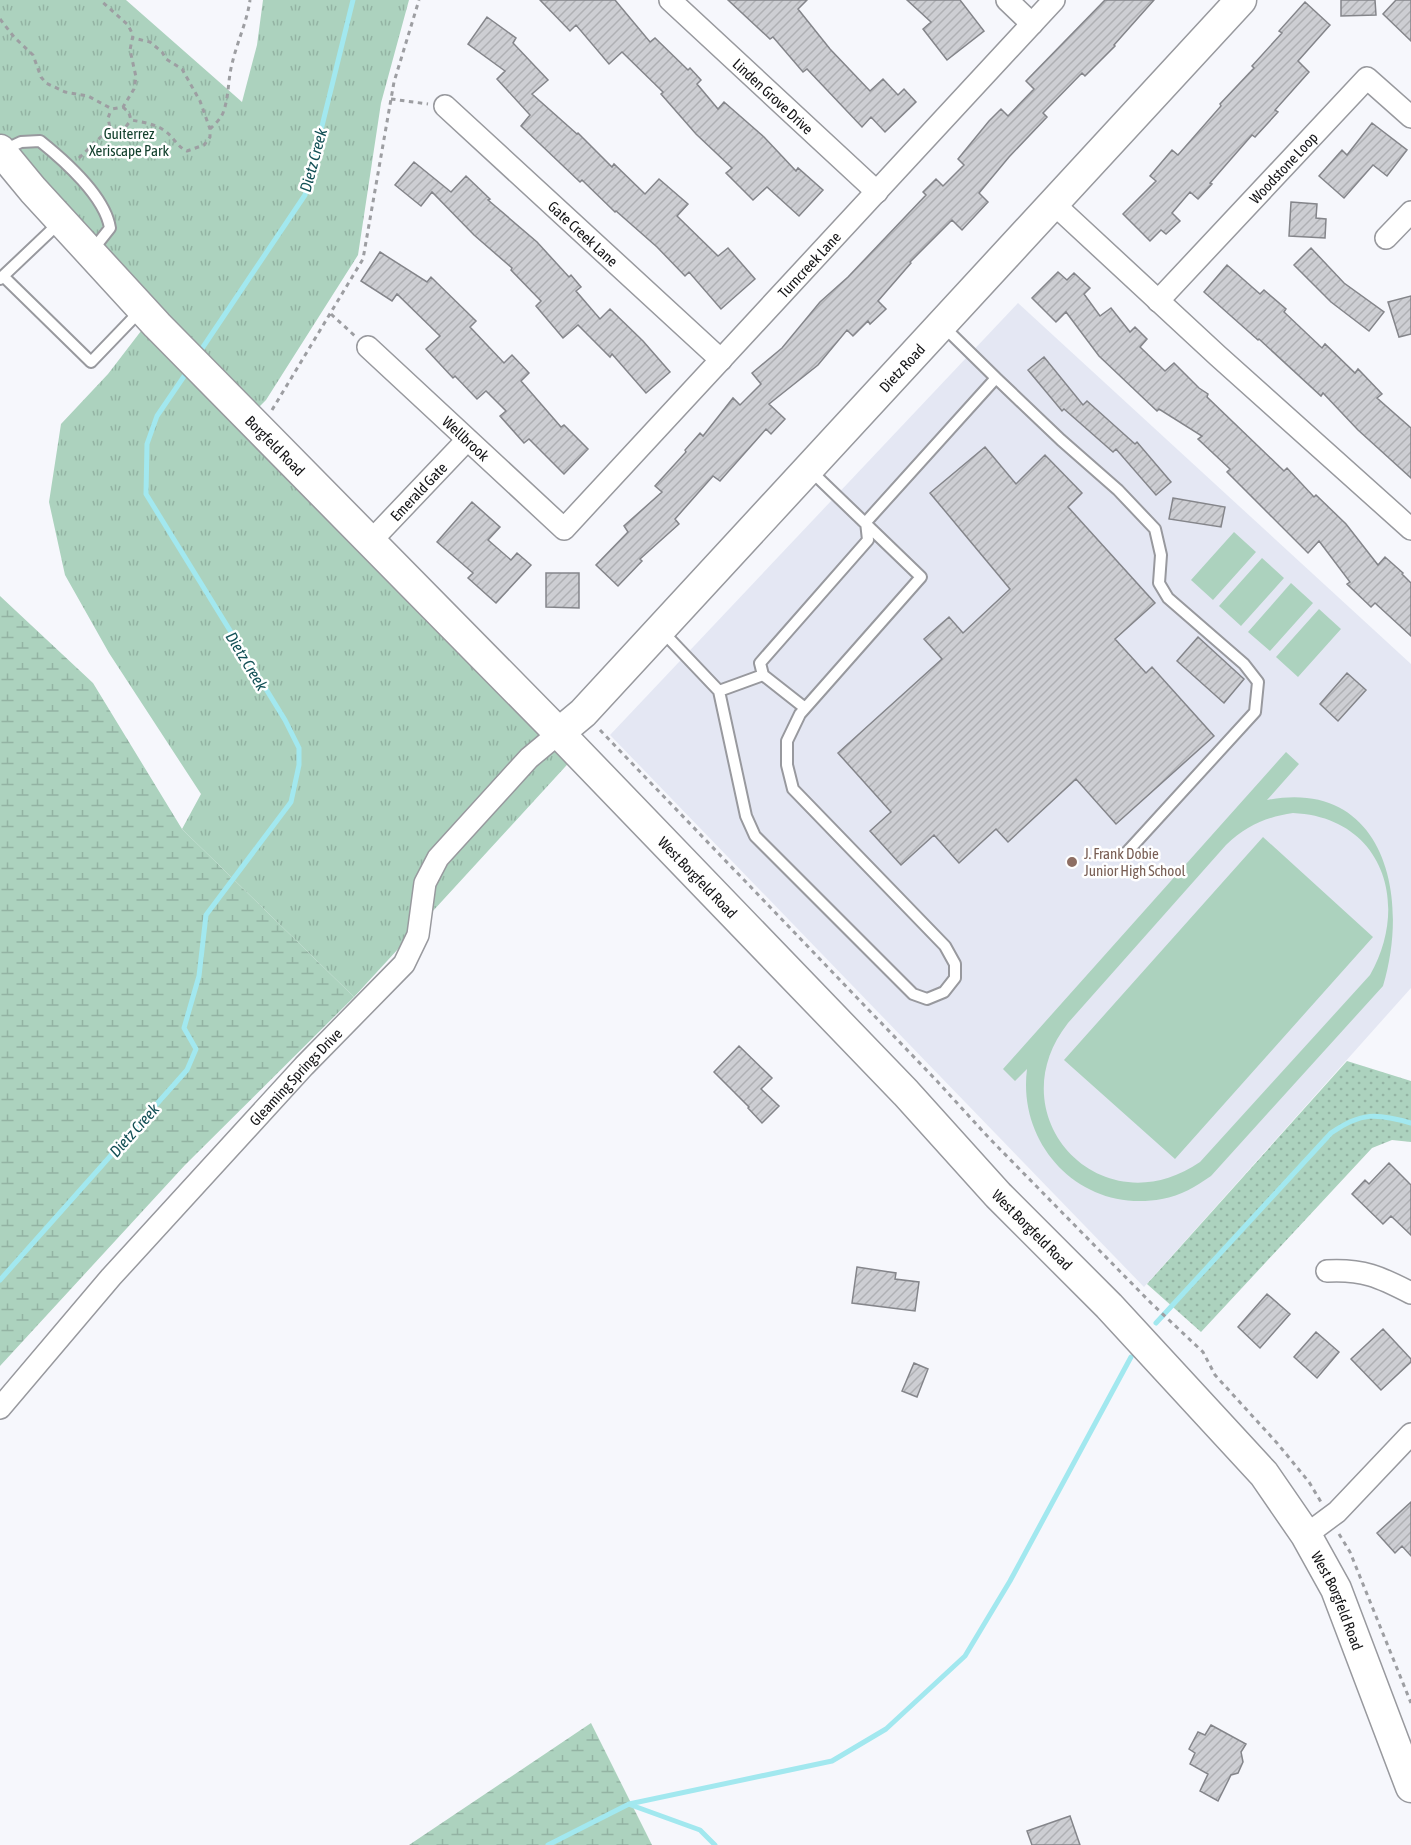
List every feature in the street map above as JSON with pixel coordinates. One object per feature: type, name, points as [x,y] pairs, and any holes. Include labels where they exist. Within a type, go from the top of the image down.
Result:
[{"type":"street","name":"Linden Grove Drive","points":[[670,0],[877,192]]},
{"type":"street","points":[[1007,0],[1032,24]]},
{"type":"street","name":"Turncreek Lane","points":[[564,529],[1054,0]]},
{"type":"street","name":"Dietz Road","points":[[559,734],[584,713],[1241,0]]},
{"type":"street","name":"Woodstone Loop","points":[[1158,301],[1367,78],[1411,117]]},
{"type":"street","name":"Gate Creek Lane","points":[[445,106],[721,360]]},
{"type":"street","name":"Borgfeld Road","points":[[0,151],[150,317],[260,414],[370,542],[559,734]]},
{"type":"street","points":[[1054,204],[1411,529]]},
{"type":"street","points":[[1386,238],[1411,212]]},
{"type":"street","name":"Wellbrook","points":[[368,347],[564,529]]},
{"type":"street","name":"Emerald Gate","points":[[370,542],[467,440]]},
{"type":"street","name":"Gleaming Springs Drive","points":[[0,1408],[111,1277],[304,1066],[405,964],[418,935],[425,883],[438,858],[529,758],[559,734]]},
{"type":"street","name":"West Borgfeld Road","points":[[559,734],[906,1093],[998,1195],[1132,1331],[1264,1474],[1306,1535],[1336,1589],[1411,1787]]},
{"type":"street","points":[[1327,1271],[1349,1270],[1381,1277],[1411,1293]]},
{"type":"street","points":[[1306,1535],[1330,1519],[1411,1434]]},
{"type":"lane","points":[[0,151],[21,142],[40,141],[95,196],[108,217],[110,228],[105,238],[91,252]]},
{"type":"lane","points":[[62,221],[2,277],[91,362],[150,317]]},
{"type":"lane","points":[[941,325],[1061,440],[1118,490],[1155,529],[1161,555],[1159,583],[1168,598],[1244,663],[1258,682],[1255,712],[1126,852]]},
{"type":"lane","points":[[805,708],[763,675],[760,663],[868,540],[866,522],[996,378]]},
{"type":"lane","points":[[660,629],[719,691],[746,816],[755,836],[912,994],[927,999],[944,992],[955,978],[955,964],[945,946],[793,789],[787,765],[787,741],[800,714],[921,578],[808,468]]},
{"type":"lane","points":[[719,691],[763,675]]},
{"type":"path","points":[[0,19],[14,37],[33,55],[41,77],[46,83],[65,92],[88,96],[112,109],[123,107],[134,89],[136,77],[130,50],[133,38],[128,25],[100,0]]},
{"type":"path","points":[[210,129],[224,111],[230,87],[231,65],[250,0]]},
{"type":"path","points":[[260,414],[330,314],[363,260],[394,82],[419,0]]},
{"type":"path","points":[[131,120],[165,131],[181,149],[187,151],[204,145],[210,136],[210,129],[200,100],[182,69],[166,59],[162,52],[150,42],[133,38]]},
{"type":"path","points":[[391,99],[445,106]]},
{"type":"path","points":[[123,107],[129,113],[131,120]]},
{"type":"path","points":[[110,128],[108,118],[112,109]]},
{"type":"path","points":[[110,128],[117,131],[124,129],[131,120]]},
{"type":"path","points":[[69,168],[110,128]]},
{"type":"path","points":[[330,314],[368,347]]},
{"type":"path","points":[[584,713],[989,1138],[1179,1331]]},
{"type":"shaded area","name":"J. Frank Dobie Junior High School","points":[[1018,303],[1411,664],[1411,988],[1144,1287],[610,735]]},
{"type":"green space","name":"Guiterrez Xeriscape Park","points":[[0,0],[126,0],[242,102],[257,45],[263,0],[409,0],[381,103],[358,255],[266,400],[248,418],[576,755],[354,997],[182,829],[201,794],[109,653],[65,575],[49,502],[61,424],[108,374],[151,318],[0,150]]},
{"type":"green space","points":[[1234,532],[1256,552],[1213,600],[1191,580]]},
{"type":"green space","points":[[1262,558],[1284,578],[1241,626],[1219,606]]},
{"type":"green space","points":[[1291,583],[1313,603],[1270,651],[1248,632]]},
{"type":"green space","points":[[0,596],[93,683],[182,829],[354,997],[185,1165],[0,1366]]},
{"type":"green space","points":[[1319,609],[1341,629],[1298,677],[1276,657]]},
{"type":"green space","points":[[1286,752],[1299,764],[1267,800],[1306,798],[1338,807],[1362,825],[1379,850],[1389,880],[1393,915],[1391,950],[1383,986],[1211,1176],[1194,1187],[1169,1198],[1133,1201],[1106,1196],[1082,1185],[1061,1169],[1044,1148],[1033,1124],[1027,1098],[1027,1069],[1015,1081],[1003,1069]],"holes":[[[1293,813],[1324,818],[1348,830],[1367,847],[1380,868],[1387,893],[1388,920],[1382,948],[1370,975],[1200,1162],[1163,1179],[1127,1182],[1095,1172],[1070,1153],[1052,1126],[1044,1094],[1049,1058],[1068,1023],[1234,838],[1257,823],[1283,815]]]},
{"type":"green space","points":[[1263,837],[1373,937],[1175,1159],[1064,1060]]},
{"type":"green space","points":[[1347,1061],[1411,1081],[1411,1142],[1392,1140],[1372,1148],[1201,1332],[1147,1284]]},
{"type":"green space","points":[[591,1723],[652,1845],[409,1845]]},
{"type":"building","points":[[540,0],[615,0],[650,42],[655,38],[688,70],[690,68],[701,80],[697,84],[718,109],[724,102],[764,137],[796,171],[798,168],[823,190],[799,216],[767,187],[753,200],[726,173],[732,168],[696,134],[661,94],[663,92],[622,52],[609,64],[576,25],[570,31]]},
{"type":"building","points":[[728,0],[807,0],[798,9],[830,49],[870,91],[883,79],[898,95],[904,89],[916,102],[885,132],[871,117],[862,127],[807,69],[803,72],[773,37],[770,39]]},
{"type":"building","points":[[907,0],[960,0],[984,31],[947,60],[923,29],[931,22]]},
{"type":"building","points":[[1105,0],[1154,0],[1115,46],[1085,76],[1082,73],[1043,113],[1047,117],[979,193],[988,202],[962,230],[952,220],[910,262],[878,301],[886,309],[870,324],[868,321],[853,336],[847,330],[818,365],[769,404],[785,419],[771,434],[766,429],[720,481],[713,476],[675,519],[679,524],[640,559],[642,561],[618,586],[596,565],[628,532],[624,526],[662,492],[655,486],[700,433],[703,436],[733,398],[740,405],[761,384],[752,373],[782,348],[820,302],[848,277],[926,195],[923,192],[936,179],[943,186],[964,165],[958,159],[989,121],[1001,109],[1008,116],[1034,89],[1026,81]]},
{"type":"building","points":[[1341,0],[1375,0],[1376,15],[1341,16]]},
{"type":"building","points":[[1396,0],[1411,0],[1411,41],[1383,14]]},
{"type":"building","points":[[1305,2],[1330,25],[1298,61],[1309,72],[1275,110],[1278,112],[1255,137],[1252,135],[1198,199],[1190,192],[1172,213],[1180,221],[1166,234],[1161,230],[1150,241],[1123,214],[1156,181],[1150,176],[1172,150],[1178,155],[1221,106],[1220,104],[1254,68],[1252,66],[1282,33],[1279,31]]},
{"type":"building","points":[[487,17],[516,38],[513,43],[548,80],[532,94],[578,133],[612,167],[614,164],[645,194],[659,179],[688,204],[677,216],[718,256],[728,248],[755,279],[721,309],[689,272],[685,276],[657,247],[615,212],[582,180],[580,182],[521,126],[530,115],[497,79],[505,71],[468,44]]},
{"type":"building","points":[[1372,123],[1407,150],[1387,176],[1373,165],[1344,198],[1319,176],[1342,150],[1347,155]]},
{"type":"building","points":[[414,162],[451,192],[466,176],[490,199],[488,200],[537,242],[569,277],[571,275],[581,287],[576,291],[600,319],[610,309],[643,341],[670,372],[646,393],[612,354],[610,357],[578,325],[563,338],[536,306],[541,301],[511,270],[512,268],[474,235],[432,192],[421,206],[395,185]]},
{"type":"building","points":[[1291,202],[1317,204],[1316,218],[1326,219],[1325,238],[1289,236]]},
{"type":"building","points":[[1311,248],[1344,283],[1384,312],[1369,331],[1331,302],[1294,265]]},
{"type":"building","points":[[380,252],[427,282],[431,277],[476,321],[470,327],[504,363],[512,355],[529,373],[521,381],[561,427],[564,425],[588,449],[564,474],[529,439],[524,443],[500,416],[506,411],[486,391],[477,399],[455,376],[453,378],[426,349],[440,336],[397,294],[392,301],[361,281]]},
{"type":"building","points":[[1227,265],[1260,294],[1264,290],[1286,309],[1284,312],[1322,348],[1325,344],[1355,373],[1358,369],[1382,394],[1377,398],[1411,428],[1411,478],[1358,430],[1323,393],[1321,396],[1204,292]]},
{"type":"building","points":[[1058,272],[1067,280],[1074,273],[1090,288],[1084,294],[1100,316],[1111,308],[1130,332],[1135,327],[1147,339],[1140,347],[1165,371],[1174,363],[1208,394],[1207,397],[1284,471],[1287,468],[1314,497],[1316,495],[1346,524],[1378,565],[1385,557],[1403,573],[1411,583],[1411,636],[1375,603],[1371,607],[1347,584],[1350,582],[1319,541],[1308,553],[1227,472],[1230,469],[1198,439],[1202,436],[1159,409],[1157,411],[1099,356],[1066,312],[1056,322],[1032,298]]},
{"type":"building","points":[[1411,296],[1411,334],[1399,337],[1388,302]]},
{"type":"building","points":[[1044,357],[1083,405],[1087,401],[1135,444],[1137,442],[1171,482],[1156,495],[1116,449],[1113,452],[1064,409],[1062,411],[1028,370]]},
{"type":"building","points":[[985,447],[1016,484],[1045,455],[1082,493],[1068,507],[1155,603],[1115,639],[1146,673],[1152,667],[1214,736],[1116,824],[1076,779],[1008,842],[996,829],[959,863],[934,835],[901,865],[870,831],[891,812],[838,753],[942,659],[924,639],[949,617],[963,633],[1010,589],[930,493]]},
{"type":"building","points":[[1173,498],[1225,507],[1221,527],[1169,519]]},
{"type":"building","points":[[472,502],[500,527],[488,540],[511,560],[517,553],[531,565],[496,603],[468,578],[473,573],[437,542]]},
{"type":"building","points":[[546,573],[579,573],[579,608],[546,607]]},
{"type":"building","points":[[1198,637],[1244,679],[1224,703],[1177,661]]},
{"type":"building","points":[[1347,673],[1366,690],[1338,721],[1320,704]]},
{"type":"building","points":[[739,1046],[772,1078],[761,1089],[779,1106],[762,1123],[714,1072]]},
{"type":"building","points":[[1389,1163],[1411,1185],[1411,1235],[1391,1216],[1383,1224],[1352,1194],[1365,1180],[1369,1184]]},
{"type":"building","points":[[857,1267],[896,1273],[895,1279],[919,1282],[915,1311],[852,1303]]},
{"type":"building","points":[[1267,1294],[1290,1314],[1260,1348],[1238,1327]]},
{"type":"building","points":[[1383,1329],[1411,1359],[1411,1362],[1381,1390],[1351,1359]]},
{"type":"building","points":[[1316,1332],[1339,1352],[1317,1378],[1294,1357]]},
{"type":"building","points":[[914,1363],[928,1369],[917,1397],[902,1391]]},
{"type":"building","points":[[1411,1502],[1411,1556],[1402,1546],[1395,1553],[1377,1533]]},
{"type":"building","points":[[1211,1725],[1246,1744],[1241,1752],[1243,1762],[1238,1773],[1231,1775],[1218,1801],[1200,1791],[1208,1774],[1190,1764],[1195,1753],[1189,1749],[1198,1732],[1205,1735]]},
{"type":"building","points":[[1070,1816],[1080,1845],[1032,1845],[1027,1831]]},
{"type":"waterway","name":"Dietz Creek","points":[[199,353],[305,195],[353,0]]},
{"type":"waterway","name":"Dietz Creek","points":[[0,1280],[187,1070],[196,1049],[184,1028],[199,976],[206,915],[291,802],[299,765],[299,748],[285,720],[146,494],[147,444],[157,416],[189,369]]},
{"type":"waterway","points":[[1156,1323],[1331,1133],[1351,1121],[1370,1116],[1388,1117],[1411,1123]]},
{"type":"waterway","points":[[548,1845],[629,1804],[832,1761],[886,1729],[965,1656],[1010,1581],[1131,1357]]},
{"type":"waterway","points":[[631,1805],[700,1830],[715,1845]]},
{"type":"place","name":"J. Frank Dobie Junior High School","points":[[1072,862]]}]
